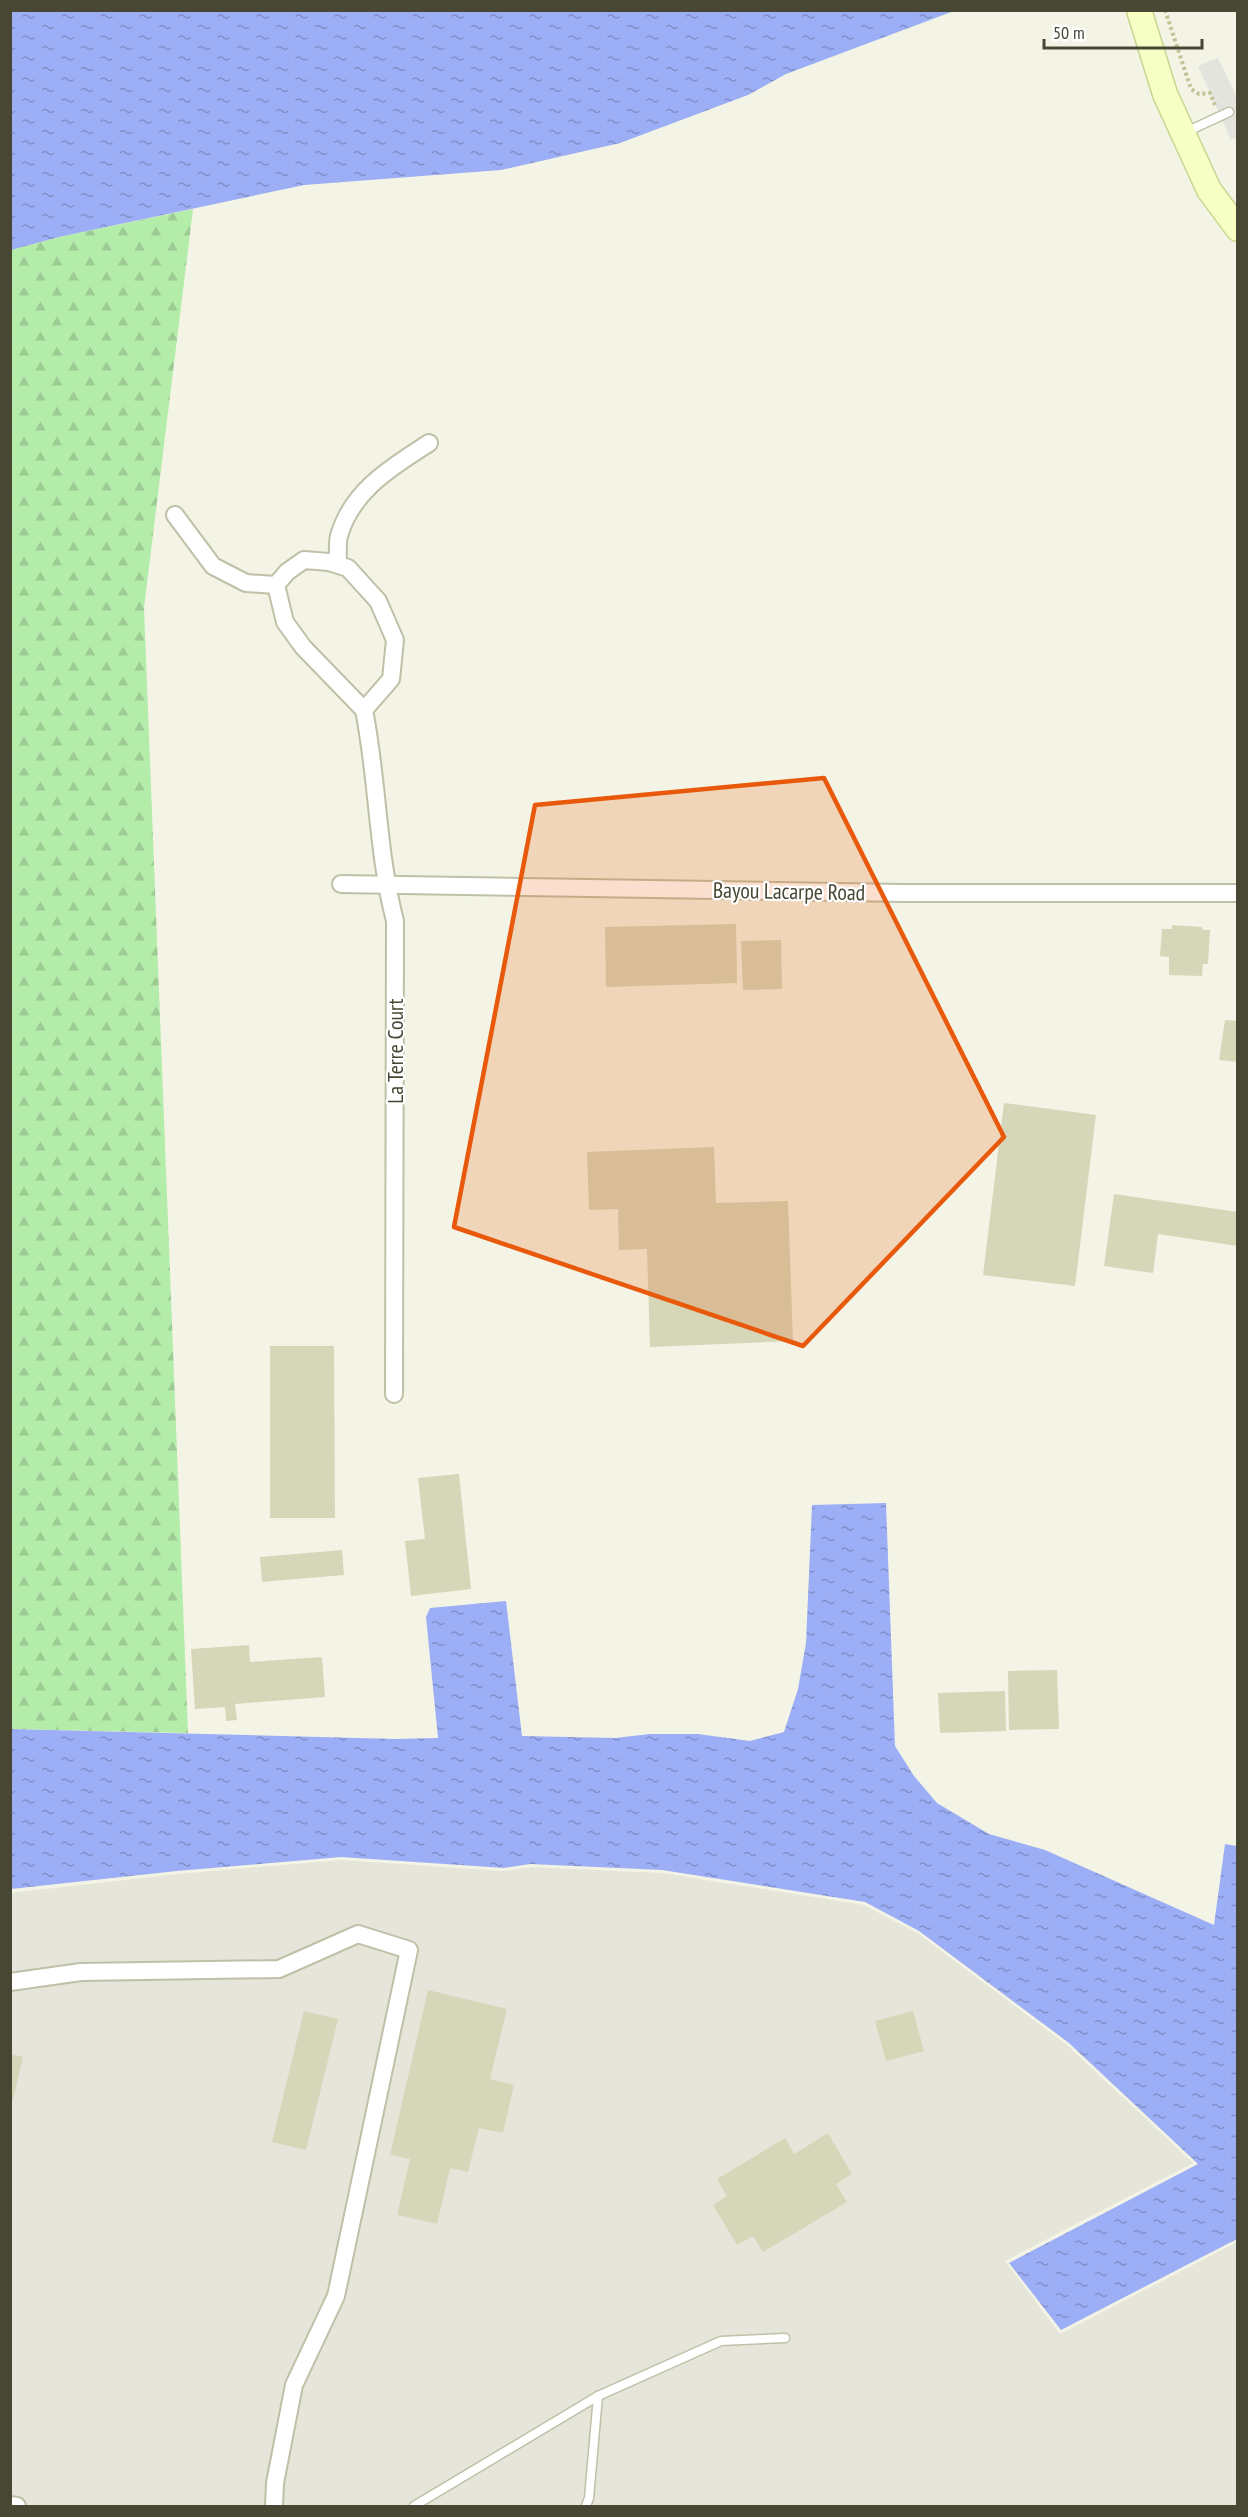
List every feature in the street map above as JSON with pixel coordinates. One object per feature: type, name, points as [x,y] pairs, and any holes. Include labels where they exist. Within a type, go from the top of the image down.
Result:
[{"type":"main road","points":[[1139,10],[1165,94],[1209,190],[1238,230]]},
{"type":"street","points":[[338,564],[339,537],[354,503],[380,475],[429,443]]},
{"type":"street","points":[[174,515],[213,566],[246,583],[276,585]]},
{"type":"street","points":[[304,560],[338,564],[348,568],[378,601],[395,640],[391,679],[364,710],[303,647],[285,622],[276,585],[287,572],[304,560]]},
{"type":"street","name":"La Terre Court","points":[[364,710],[370,740],[386,886],[395,921],[394,1394]]},
{"type":"street","name":"Bayou Lacarpe Road","points":[[341,884],[915,893],[1238,894]]},
{"type":"street","points":[[10,1982],[81,1972],[279,1969],[358,1934],[409,1950],[336,2296],[294,2385],[275,2483],[274,2506]]},
{"type":"street","points":[[10,2505],[17,2506]]},
{"type":"lane","points":[[1183,134],[1229,112]]},
{"type":"lane","points":[[414,2506],[598,2396],[721,2341],[785,2338]]},
{"type":"lane","points":[[586,2506],[589,2498],[598,2396]]},
{"type":"path","points":[[1165,10],[1191,89],[1199,94],[1210,93]]},
{"type":"highlighted area","points":[[824,778],[1004,1137],[803,1346],[454,1227],[535,805]]},
{"type":"shaded area","points":[[1218,58],[1237,98],[1237,138],[1231,140],[1198,66]]},
{"type":"shaded area","points":[[341,1860],[504,1871],[531,1867],[662,1873],[864,1905],[917,1933],[1067,2045],[1193,2163],[1005,2261],[1060,2334],[1237,2242],[1237,2506],[11,2506],[10,1893],[178,1874]]},
{"type":"green space","points":[[193,209],[144,608],[188,1733],[11,1729],[11,250],[59,237]]},
{"type":"water","points":[[11,10],[954,11],[786,74],[748,95],[620,143],[501,170],[304,185],[59,237],[11,250]]},
{"type":"water","points":[[886,1503],[895,1746],[914,1776],[937,1803],[989,1834],[1045,1850],[1214,1925],[1225,1844],[1237,1846],[1237,2239],[1061,2330],[1009,2263],[1198,2164],[1069,2043],[919,1931],[865,1902],[662,1870],[530,1864],[504,1868],[341,1857],[177,1871],[11,1889],[11,1729],[396,1739],[438,1738],[426,1617],[430,1608],[506,1601],[522,1736],[615,1738],[650,1734],[698,1734],[750,1741],[784,1732],[798,1689],[806,1643],[812,1505]]},
{"type":"building","points":[[736,924],[737,983],[606,987],[605,927]]},
{"type":"building","points":[[1172,925],[1202,927],[1203,930],[1210,930],[1208,964],[1203,964],[1202,976],[1169,975],[1169,957],[1160,956],[1162,929],[1172,929]]},
{"type":"building","points":[[781,940],[782,989],[743,990],[741,941]]},
{"type":"building","points":[[1225,1020],[1238,1021],[1238,1062],[1219,1060]]},
{"type":"building","points":[[1004,1103],[1096,1115],[1075,1286],[983,1275]]},
{"type":"building","points":[[714,1147],[716,1203],[788,1201],[793,1341],[650,1347],[647,1249],[619,1250],[618,1209],[589,1210],[587,1152]]},
{"type":"building","points":[[1114,1194],[1238,1212],[1238,1246],[1158,1234],[1153,1273],[1104,1266]]},
{"type":"building","points":[[270,1346],[334,1346],[335,1518],[270,1518]]},
{"type":"building","points":[[459,1474],[471,1589],[411,1596],[405,1541],[425,1539],[418,1478]]},
{"type":"building","points":[[342,1550],[344,1575],[262,1582],[260,1557]]},
{"type":"building","points":[[249,1645],[250,1662],[322,1657],[325,1697],[235,1704],[237,1720],[226,1721],[225,1707],[195,1709],[191,1649]]},
{"type":"building","points":[[1057,1670],[1059,1729],[1009,1730],[1008,1671]]},
{"type":"building","points":[[1005,1691],[1006,1731],[940,1733],[938,1693]]},
{"type":"building","points":[[428,1990],[507,2009],[490,2079],[514,2085],[503,2133],[479,2128],[468,2172],[450,2168],[437,2224],[397,2215],[410,2159],[390,2155]]},
{"type":"building","points":[[304,2011],[338,2019],[306,2150],[272,2142]]},
{"type":"building","points":[[913,2011],[924,2051],[886,2061],[875,2021]]},
{"type":"building","points":[[10,2054],[23,2057],[11,2108],[10,2107]]},
{"type":"building","points":[[828,2133],[852,2174],[836,2184],[847,2202],[763,2252],[753,2236],[737,2245],[713,2205],[727,2196],[717,2179],[785,2138],[794,2154]]}]
